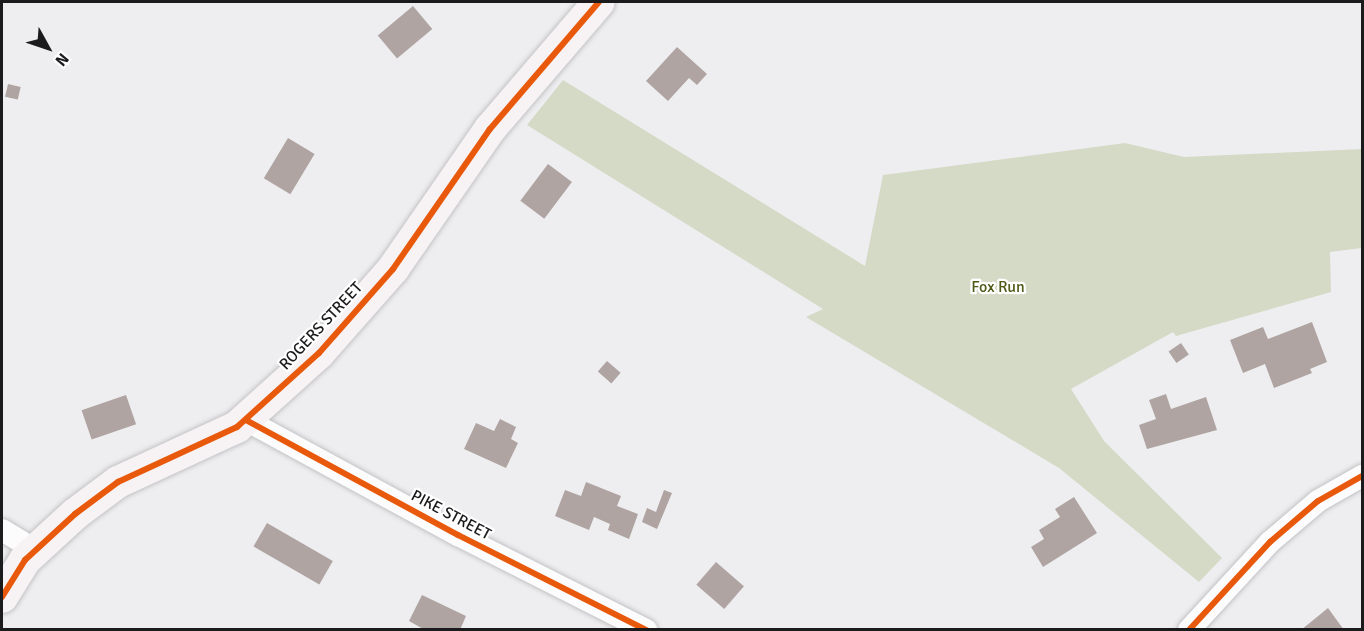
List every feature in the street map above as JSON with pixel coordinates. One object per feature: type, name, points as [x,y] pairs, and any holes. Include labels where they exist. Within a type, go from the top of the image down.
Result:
[{"type":"street","name":"ROGERS STREET","points":[[2,597],[35,550],[118,482],[218,437],[246,420],[319,353],[393,269],[490,129],[599,2]]},
{"type":"street","name":"PIKE STREET","points":[[246,420],[458,535],[646,630]]},
{"type":"street","points":[[1189,630],[1270,542],[1318,501],[1362,476]]},
{"type":"street","points":[[2,530],[35,550]]},
{"type":"green space","name":"Fox Run","points":[[563,80],[865,266],[883,175],[1125,143],[1184,157],[1362,149],[1362,248],[1330,252],[1331,292],[1176,336],[1173,332],[1071,389],[1104,441],[1222,558],[1199,582],[1059,468],[806,317],[823,309],[527,125]]},
{"type":"building","points":[[413,6],[432,29],[397,59],[378,36]]},
{"type":"building","points":[[677,47],[707,74],[697,85],[689,78],[668,101],[646,81]]},
{"type":"building","points":[[8,84],[21,87],[18,100],[5,97]]},
{"type":"building","points":[[288,138],[315,154],[290,194],[264,178]]},
{"type":"building","points":[[548,164],[572,182],[544,219],[520,201]]},
{"type":"building","points":[[1312,322],[1327,362],[1310,369],[1312,373],[1274,388],[1265,364],[1243,373],[1230,340],[1263,327],[1268,339]]},
{"type":"building","points":[[1181,343],[1189,355],[1176,363],[1169,351]]},
{"type":"building","points":[[607,361],[621,373],[611,383],[598,372]]},
{"type":"building","points":[[1166,394],[1171,409],[1206,397],[1217,430],[1147,449],[1139,425],[1156,419],[1149,400]]},
{"type":"building","points":[[126,395],[136,424],[92,440],[82,410]]},
{"type":"building","points":[[500,419],[516,427],[511,439],[518,443],[506,468],[464,449],[476,423],[494,431]]},
{"type":"building","points":[[586,482],[621,496],[617,506],[638,514],[629,539],[608,530],[610,524],[594,517],[589,530],[555,516],[565,490],[581,496]]},
{"type":"building","points":[[664,490],[672,493],[657,529],[642,522],[647,508],[656,512]]},
{"type":"building","points":[[1074,497],[1097,533],[1043,567],[1031,547],[1044,539],[1039,530],[1060,517],[1055,509]]},
{"type":"building","points":[[267,523],[333,561],[319,584],[254,546]]},
{"type":"building","points":[[716,562],[744,586],[724,609],[696,585]]},
{"type":"building","points":[[422,595],[466,616],[460,630],[425,630],[409,621]]},
{"type":"building","points":[[1328,608],[1344,630],[1301,630]]},
{"type":"cycle path","points":[[2,597],[25,560],[75,514],[118,482],[237,427],[319,353],[393,269],[490,129],[599,2]]},
{"type":"cycle path","points":[[246,420],[458,535],[646,630]]},
{"type":"cycle path","points":[[1189,630],[1270,542],[1318,501],[1362,476]]}]
